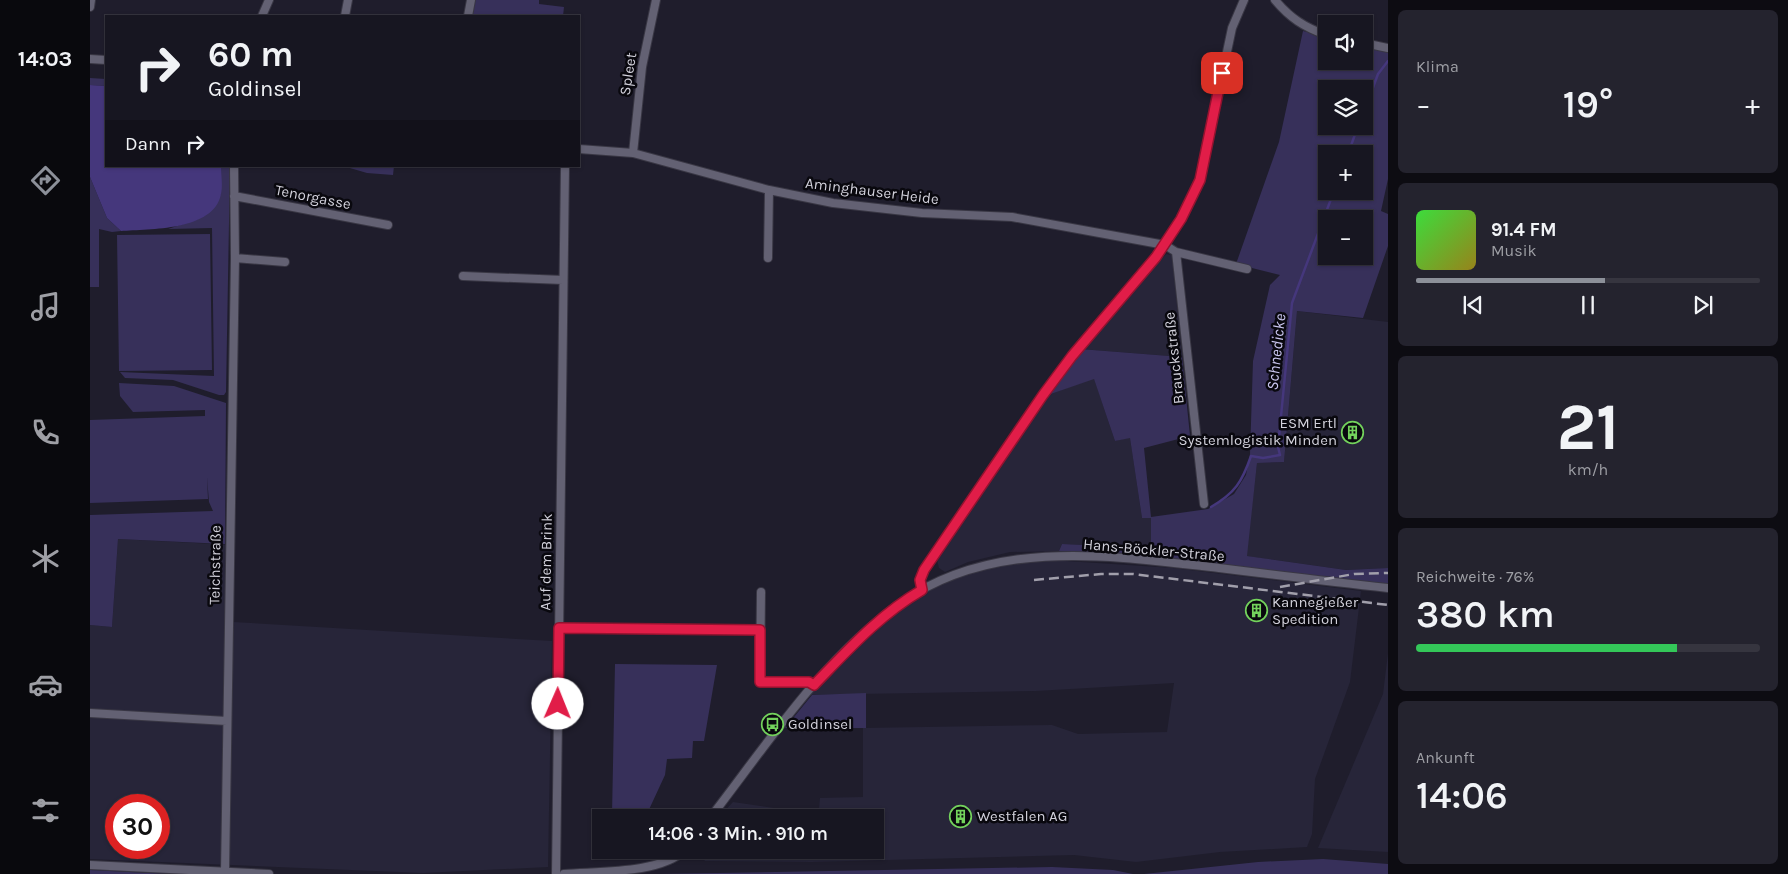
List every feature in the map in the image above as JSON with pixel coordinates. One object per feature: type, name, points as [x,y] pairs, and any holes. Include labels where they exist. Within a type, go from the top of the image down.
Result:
[{"type":"street","points":[[90,7],[91,0]]},
{"type":"street","points":[[262,15],[269,0]]},
{"type":"street","points":[[345,15],[348,0]]},
{"type":"street","points":[[468,15],[470,0]]},
{"type":"street","name":"Spleet","points":[[633,153],[642,67],[656,0]]},
{"type":"street","points":[[922,590],[920,580],[924,570],[1043,395],[1072,356],[1165,245],[1181,219],[1200,180],[1232,28],[1244,0]]},
{"type":"street","points":[[1275,0],[1290,17],[1318,32]]},
{"type":"street","points":[[1373,45],[1388,48]]},
{"type":"street","points":[[90,59],[105,60]]},
{"type":"street","name":"Aminghauser Heide","points":[[580,149],[633,153],[768,190],[832,203],[880,209],[1012,217],[1165,245]]},
{"type":"street","name":"Teichstraße","points":[[225,872],[235,258],[234,167]]},
{"type":"street","name":"Auf dem Brink","points":[[556,874],[565,167]]},
{"type":"street","points":[[768,190],[768,258]]},
{"type":"street","name":"Tenorgasse","points":[[234,196],[388,224]]},
{"type":"street","points":[[1165,245],[1176,252],[1247,269]]},
{"type":"street","name":"Brauckstraße","points":[[1176,252],[1204,504]]},
{"type":"street","points":[[235,258],[285,262]]},
{"type":"street","points":[[463,276],[563,280]]},
{"type":"street","name":"Hans-Böckler-Straße","points":[[717,809],[814,685],[871,626],[902,602],[952,576],[992,563],[1036,557],[1080,556],[1127,558],[1388,588]]},
{"type":"street","points":[[760,592],[760,682],[809,682],[814,685]]},
{"type":"street","points":[[559,628],[760,630]]},
{"type":"street","points":[[90,713],[227,721]]},
{"type":"street","points":[[564,874],[656,865],[674,859]]},
{"type":"street","points":[[90,865],[269,874]]},
{"type":"shaded area","points":[[473,0],[539,0],[539,4],[564,7],[563,15],[471,15]]},
{"type":"shaded area","points":[[1303,31],[1318,34],[1318,70],[1373,70],[1373,47],[1388,51],[1388,179],[1381,211],[1388,214],[1388,246],[1363,318],[1297,311],[1284,462],[1257,463],[1247,556],[1346,570],[1388,568],[1388,584],[1137,555],[1059,551],[1062,544],[1151,548],[1151,518],[1142,518],[1130,438],[1115,441],[1094,379],[1048,395],[1080,349],[1182,357],[1190,436],[1144,448],[1151,517],[1208,509],[1234,494],[1246,475],[1250,454],[1253,361],[1270,285],[1280,275],[1236,264],[1279,142]]},
{"type":"shaded area","points":[[90,78],[105,79],[105,86],[90,85]]},
{"type":"shaded area","points":[[90,85],[105,86],[105,167],[221,167],[222,191],[216,206],[206,215],[194,221],[179,226],[121,231],[107,218],[90,177]]},
{"type":"shaded area","points":[[221,167],[230,167],[226,392],[224,395],[219,395],[173,380],[125,378],[120,372],[214,376],[212,228],[168,229],[198,219],[221,194]]},
{"type":"shaded area","points":[[346,167],[394,167],[393,175],[367,173]]},
{"type":"shaded area","points":[[90,177],[107,218],[121,231],[112,232],[99,229],[99,287],[90,287]]},
{"type":"shaded area","points":[[210,234],[212,370],[119,371],[117,235]]},
{"type":"shaded area","points":[[1166,254],[1172,255],[1182,357],[1080,349]]},
{"type":"shaded area","points":[[1297,311],[1388,322],[1388,568],[1346,570],[1246,556],[1257,463],[1284,462]]},
{"type":"shaded area","points":[[1094,378],[1115,441],[1130,437],[1142,518],[1151,517],[1151,548],[1062,544],[1059,551],[1010,552],[968,562],[945,572],[939,568],[937,560],[942,548],[1048,395]]},
{"type":"shaded area","points":[[119,383],[174,386],[226,403],[225,544],[118,539],[112,627],[90,625],[90,515],[213,511],[209,502],[207,477],[208,499],[90,503],[90,420],[205,416],[205,410],[133,412],[120,396]]},
{"type":"shaded area","points":[[118,539],[233,545],[233,622],[552,641],[548,867],[423,873],[90,859],[90,625],[112,627]]},
{"type":"shaded area","points":[[1051,560],[1173,568],[1361,591],[1350,682],[1315,779],[1312,834],[1307,847],[1220,852],[1136,862],[1074,855],[812,862],[705,861],[703,859],[884,859],[884,809],[819,809],[820,798],[863,797],[863,728],[1052,725],[1078,734],[1167,732],[1174,683],[1036,691],[801,695],[903,600],[942,579],[1005,564]]},
{"type":"shaded area","points":[[1388,653],[1388,852],[1318,848],[1383,694]]},
{"type":"shaded area","points":[[615,664],[717,665],[704,741],[693,741],[692,758],[667,759],[665,775],[649,809],[612,809]]},
{"type":"shaded area","points":[[866,693],[866,728],[785,728],[812,695]]},
{"type":"shaded area","points":[[733,802],[774,808],[819,809],[726,809]]},
{"type":"shaded area","points":[[1323,859],[1388,864],[1388,874],[1144,874],[1258,862]]},
{"type":"shaded area","points":[[1052,867],[1113,870],[1133,874],[659,874]]},
{"type":"shaded area","points":[[90,870],[168,874],[90,874]]},
{"type":"waterway","name":"Schnedicke","points":[[1373,88],[1378,74],[1388,61]]},
{"type":"waterway","name":"Schnedicke","points":[[1351,145],[1355,135]]},
{"type":"waterway","name":"Schnedicke","points":[[1211,507],[1226,497],[1237,486],[1251,456],[1263,458],[1280,455],[1278,447],[1292,303],[1331,200]]},
{"type":"railway","points":[[1280,587],[1354,574],[1388,573]]},
{"type":"railway","points":[[1034,580],[1101,574],[1133,574],[1388,605]]},
{"type":"place","name":"ESM Ertl Systemlogistik Minden","points":[[1353,432]]},
{"type":"place","name":"Kannegießer Spedition","points":[[1256,611]]},
{"type":"place","name":"Goldinsel","points":[[772,724]]},
{"type":"place","name":"Westfalen AG","points":[[961,816]]},
{"type":"route","points":[[558,704],[559,628],[760,630],[760,682],[809,682],[814,685],[871,626],[902,602],[922,590],[920,580],[924,570],[1043,395],[1072,356],[1156,257],[1181,219],[1200,180],[1222,73]]}]
